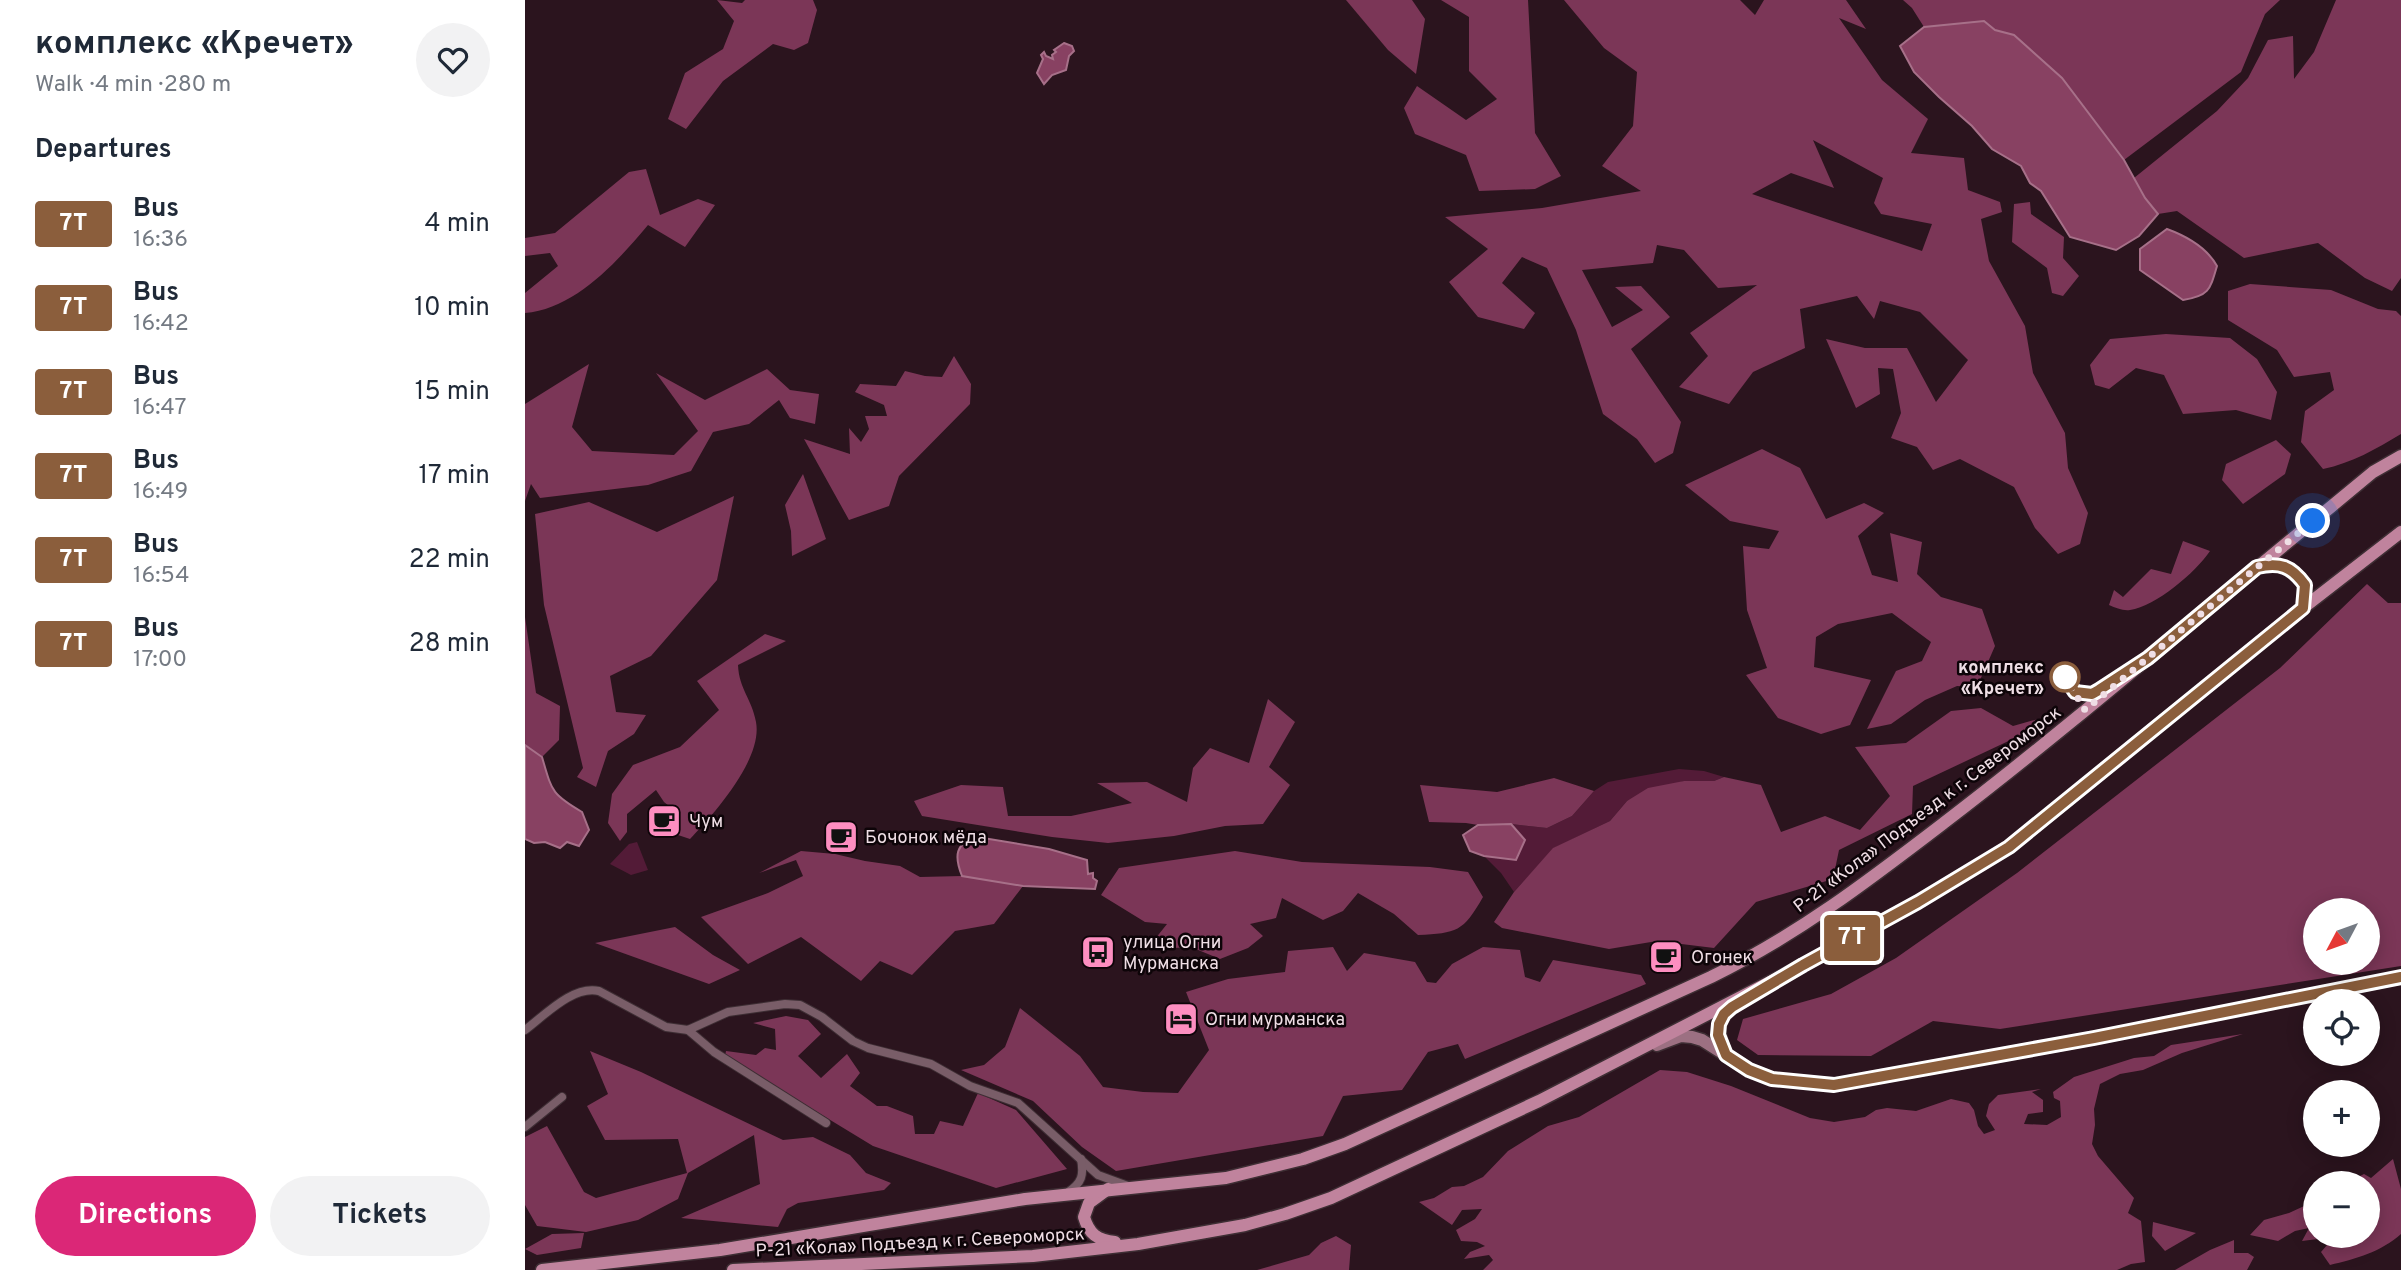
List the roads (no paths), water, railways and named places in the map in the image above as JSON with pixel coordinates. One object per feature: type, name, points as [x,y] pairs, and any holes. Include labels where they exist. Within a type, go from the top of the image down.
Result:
[{"type":"main road","name":"Р-21 «Кола» Подъезд к г. Североморск","points":[[542,1270],[720,1250],[1025,1199],[1130,1186],[1192,1182],[1267,1169],[1345,1144],[1711,977],[1779,941],[1861,885],[2022,763],[2373,472],[2401,456]]},
{"type":"main road","points":[[1593,1073],[1803,965],[1918,902],[2009,847],[2303,608],[2401,532]]},
{"type":"main road","points":[[2257,567],[2277,564],[2290,567],[2305,585],[2303,608]]},
{"type":"main road","points":[[1726,1055],[1718,1035],[1724,1014],[1803,965]]},
{"type":"main road","points":[[1593,1073],[1681,1036],[1702,1040],[1749,1070],[1772,1079],[1834,1085],[2401,977]]},
{"type":"main road","name":"Р-21 «Кола» Подъезд к г. Североморск","points":[[733,1270],[1033,1256],[1138,1244],[1245,1225],[1331,1198],[1593,1073]]},
{"type":"main road","points":[[1108,1189],[1089,1203],[1084,1217],[1086,1225],[1091,1234],[1098,1238],[1138,1244]]},
{"type":"street","points":[[525,1030],[567,999],[590,989],[599,991],[666,1027],[688,1030],[728,1012],[785,1004],[800,1005],[822,1017],[853,1041],[944,1069],[970,1086],[1008,1099],[1027,1110],[1098,1175],[1130,1186]]},
{"type":"street","points":[[688,1030],[714,1052],[827,1123]]},
{"type":"street","points":[[525,1127],[562,1097]]},
{"type":"street","points":[[1064,1194],[1075,1188],[1083,1175],[1081,1159]]},
{"type":"place","name":"комплекс «Кречет»","points":[[2065,677]]},
{"type":"place","name":"Чум","points":[[664,821]]},
{"type":"place","name":"Бочонок мёда","points":[[841,837]]},
{"type":"place","name":"улица Огни Мурманска","points":[[1098,952]]},
{"type":"place","name":"Огонек","points":[[1666,957]]},
{"type":"place","name":"Огни мурманска","points":[[1181,1019]]}]
